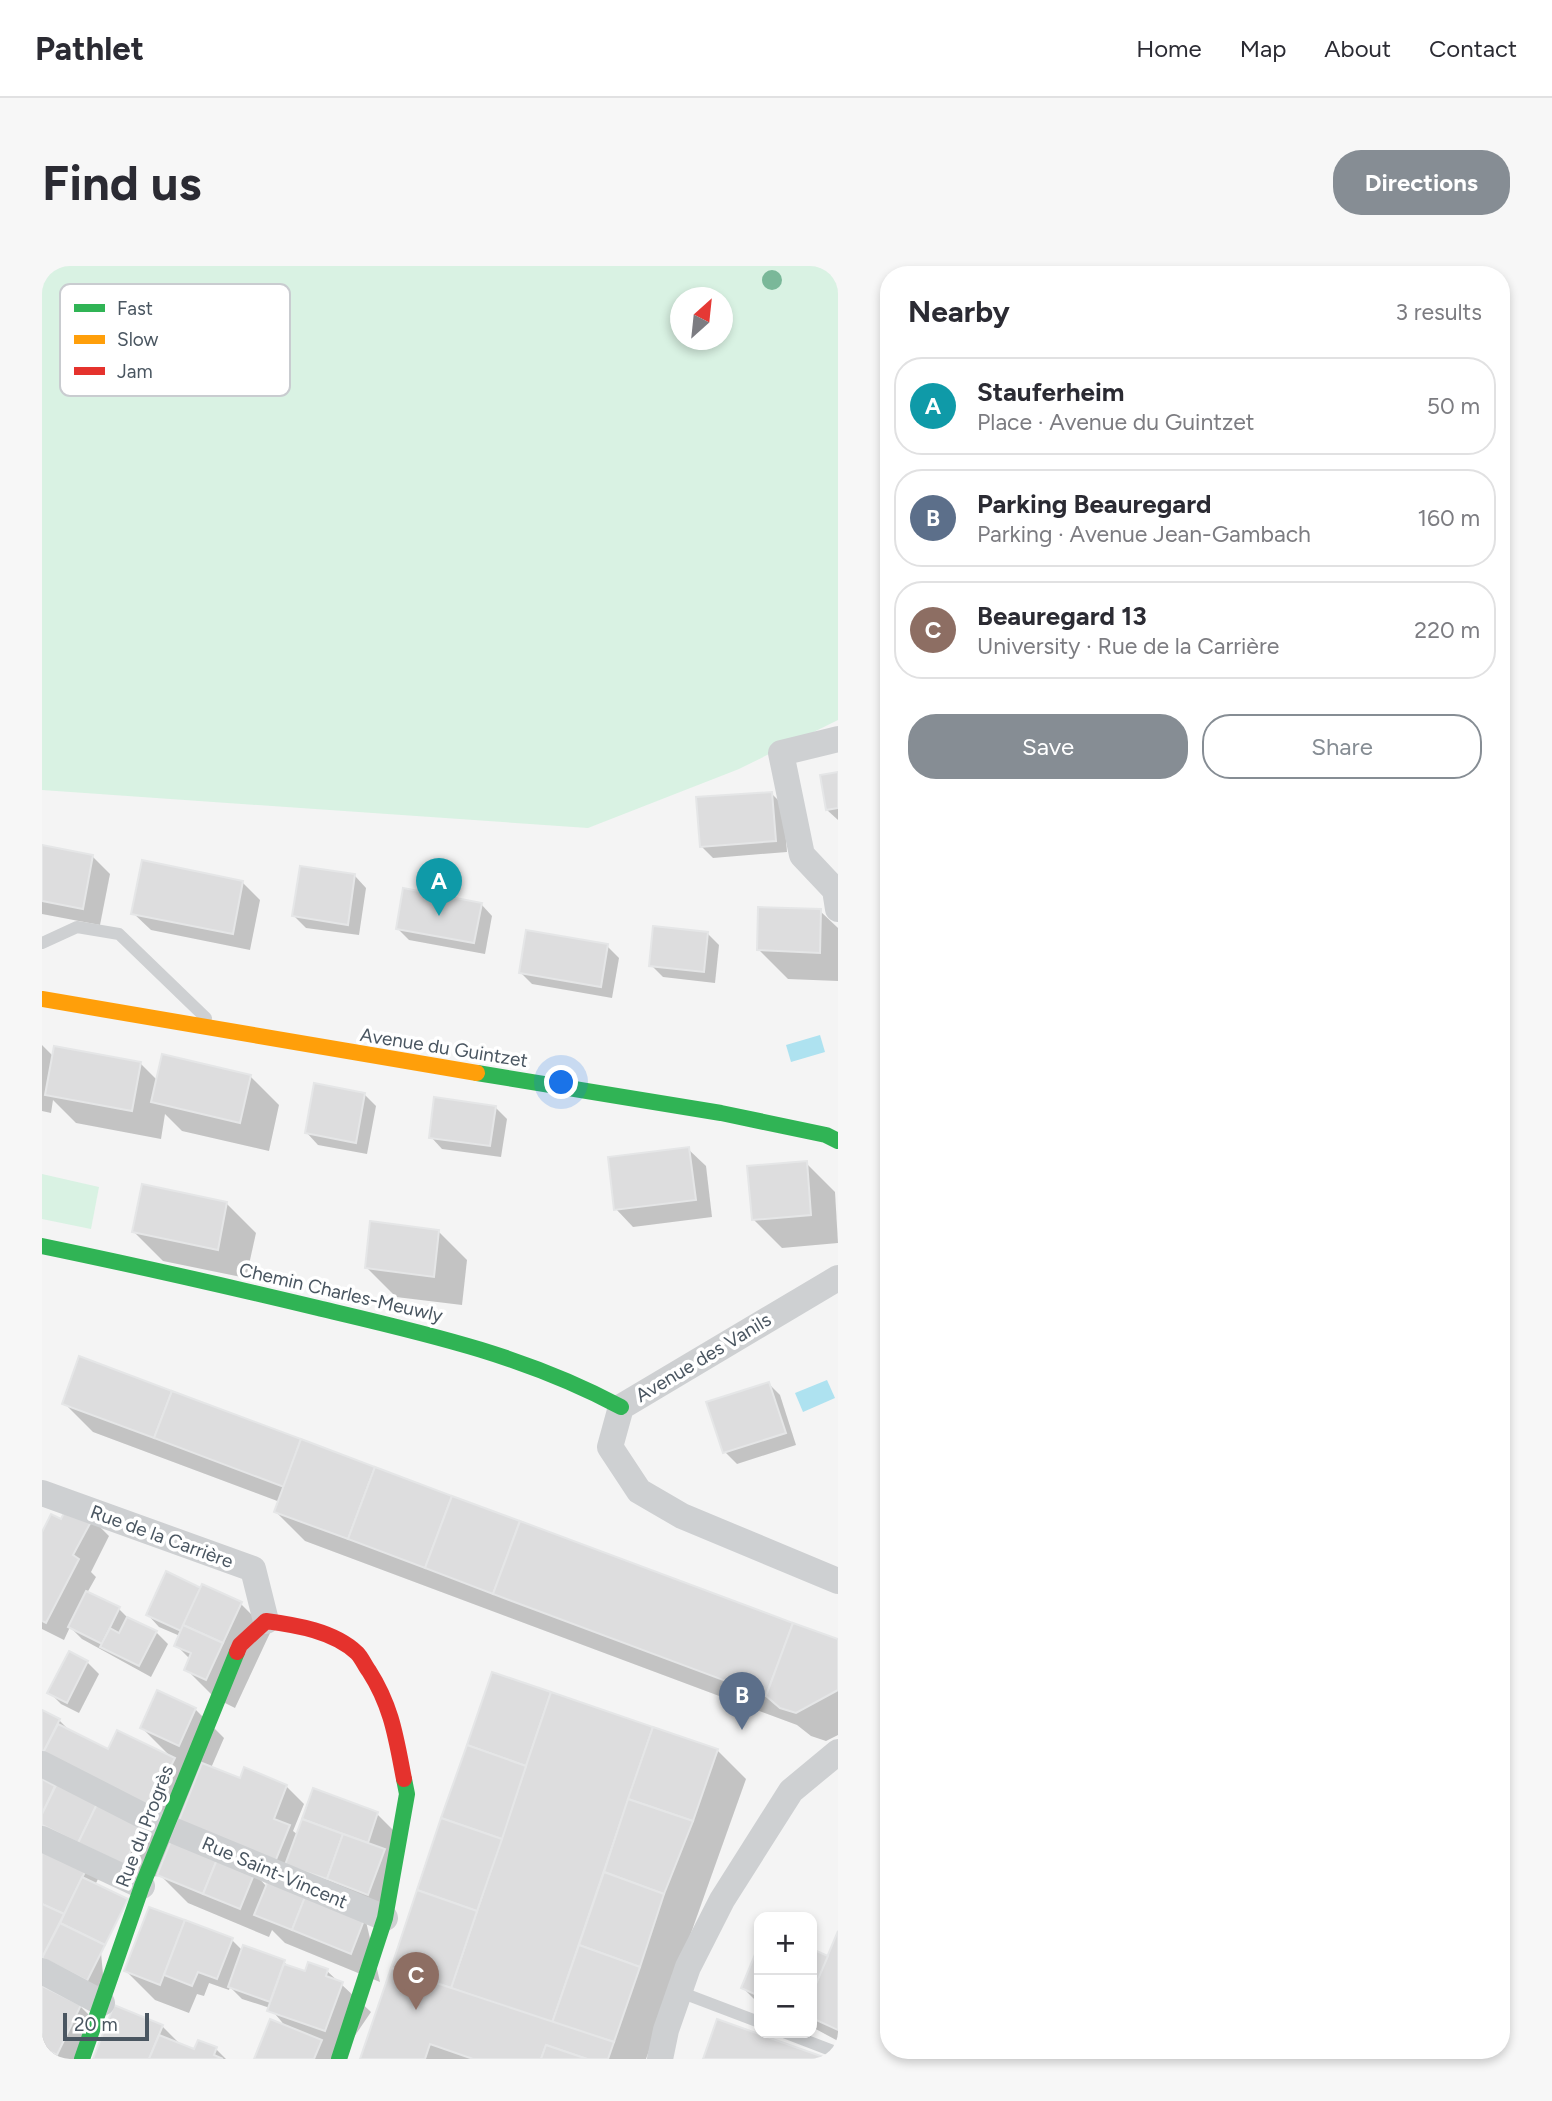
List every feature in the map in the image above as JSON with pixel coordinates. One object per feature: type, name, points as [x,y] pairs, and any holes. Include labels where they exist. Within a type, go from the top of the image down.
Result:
[{"type":"street","points":[[838,739],[782,753],[802,855],[835,890],[838,909]]},
{"type":"street","name":"Avenue du Guintzet","points":[[42,999],[720,1113],[826,1135],[838,1141]]},
{"type":"street","name":"Chemin Charles-Meuwly","points":[[42,1246],[460,1341],[531,1364],[590,1389],[621,1407]]},
{"type":"street","name":"Avenue des Vanils","points":[[838,1278],[621,1407],[610,1447],[639,1491],[682,1516],[838,1581]]},
{"type":"street","name":"Rue de la Carrière","points":[[42,1493],[253,1569],[266,1621]]},
{"type":"street","points":[[266,1621],[301,1626],[328,1635],[357,1653],[377,1684],[392,1716],[407,1794],[385,1918],[339,2059]]},
{"type":"street","name":"Rue du Progrès","points":[[82,2059],[142,1886],[240,1645],[266,1621]]},
{"type":"street","points":[[660,2059],[666,2030],[688,1967],[722,1900],[791,1791],[838,1752]]},
{"type":"street","name":"Rue Saint-Vincent","points":[[42,1764],[165,1827],[385,1918]]},
{"type":"street","points":[[42,1839],[142,1886]]},
{"type":"street","points":[[42,1972],[102,2003]]},
{"type":"lane","points":[[42,943],[77,927],[119,934],[219,1030]]},
{"type":"lane","points":[[680,1992],[754,2020]]},
{"type":"lane","points":[[799,2038],[838,2053]]},
{"type":"green space","points":[[42,266],[838,266],[838,720],[739,769],[588,828],[42,790]]},
{"type":"green space","points":[[42,1174],[99,1187],[91,1229],[42,1219]]},
{"type":"water","points":[[820,1035],[825,1052],[791,1062],[786,1045]]},
{"type":"water","points":[[827,1380],[835,1398],[803,1412],[795,1393]]},
{"type":"building","points":[[838,772],[838,808],[826,810],[820,775]]},
{"type":"building","points":[[772,792],[776,841],[700,847],[696,797]]},
{"type":"building","points":[[42,845],[93,855],[83,909],[42,901]]},
{"type":"building","points":[[142,860],[243,881],[233,934],[131,914]]},
{"type":"building","points":[[300,866],[355,874],[348,925],[292,916]]},
{"type":"building","points":[[403,888],[482,903],[474,943],[396,929]]},
{"type":"building","points":[[758,907],[821,909],[820,953],[757,950]]},
{"type":"building","points":[[653,926],[708,932],[704,972],[649,966]]},
{"type":"building","points":[[526,930],[608,944],[601,987],[519,973]]},
{"type":"building","points":[[54,1046],[141,1062],[132,1111],[45,1095]]},
{"type":"building","points":[[162,1054],[251,1075],[240,1123],[151,1102]]},
{"type":"building","points":[[314,1083],[365,1093],[356,1143],[305,1133]]},
{"type":"building","points":[[434,1097],[496,1106],[490,1146],[429,1138]]},
{"type":"building","points":[[689,1147],[696,1200],[614,1210],[608,1157]]},
{"type":"building","points":[[807,1161],[811,1215],[752,1220],[747,1166]]},
{"type":"building","points":[[142,1184],[227,1202],[218,1250],[132,1232]]},
{"type":"building","points":[[370,1221],[439,1230],[434,1277],[365,1268]]},
{"type":"building","points":[[79,1356],[172,1391],[154,1438],[62,1404]]},
{"type":"building","points":[[769,1382],[786,1433],[723,1453],[706,1402]]},
{"type":"building","points":[[172,1391],[301,1439],[284,1487],[154,1438]]},
{"type":"building","points":[[301,1439],[375,1467],[348,1539],[274,1512]]},
{"type":"building","points":[[375,1467],[452,1496],[425,1568],[348,1539]]},
{"type":"building","points":[[452,1496],[520,1521],[493,1594],[425,1568]]},
{"type":"building","points":[[68,1505],[93,1518],[73,1555],[79,1559],[46,1623],[42,1621],[42,1532],[51,1514],[61,1519]]},
{"type":"building","points":[[520,1521],[793,1623],[766,1696],[493,1594]]},
{"type":"building","points":[[166,1571],[201,1588],[181,1631],[146,1615]]},
{"type":"building","points":[[202,1584],[242,1602],[223,1643],[183,1625]]},
{"type":"building","points":[[86,1591],[120,1607],[102,1644],[68,1627]]},
{"type":"building","points":[[127,1617],[157,1631],[139,1666],[100,1647],[110,1628],[119,1633]]},
{"type":"building","points":[[793,1623],[838,1639],[838,1690],[796,1713],[780,1708],[766,1696]]},
{"type":"building","points":[[183,1625],[223,1643],[206,1680],[184,1670],[191,1653],[174,1646]]},
{"type":"building","points":[[69,1651],[88,1661],[67,1703],[47,1693]]},
{"type":"building","points":[[492,1672],[551,1692],[526,1766],[467,1745]]},
{"type":"building","points":[[157,1690],[196,1708],[179,1746],[140,1728]]},
{"type":"building","points":[[551,1692],[653,1727],[552,2023],[451,1988]]},
{"type":"building","points":[[42,1710],[60,1719],[42,1755]]},
{"type":"building","points":[[58,1724],[108,1749],[117,1730],[175,1758],[150,1808],[42,1755]]},
{"type":"building","points":[[653,1727],[718,1749],[693,1821],[628,1799]]},
{"type":"building","points":[[467,1745],[526,1766],[502,1839],[441,1818]]},
{"type":"building","points":[[202,1763],[240,1778],[244,1767],[287,1785],[274,1819],[290,1825],[275,1862],[178,1823]]},
{"type":"building","points":[[42,1779],[55,1786],[42,1814]]},
{"type":"building","points":[[59,1779],[100,1798],[78,1843],[42,1825],[42,1814]]},
{"type":"building","points":[[313,1788],[378,1812],[368,1843],[302,1819]]},
{"type":"building","points":[[100,1798],[145,1820],[124,1865],[78,1843]]},
{"type":"building","points":[[628,1799],[693,1821],[664,1894],[604,1872]]},
{"type":"building","points":[[441,1818],[502,1839],[477,1911],[417,1890]]},
{"type":"building","points":[[302,1819],[343,1834],[327,1879],[285,1865]]},
{"type":"building","points":[[343,1834],[385,1849],[368,1895],[327,1879]]},
{"type":"building","points":[[172,1838],[218,1857],[203,1894],[157,1875]]},
{"type":"building","points":[[42,1843],[88,1866],[64,1914],[42,1904]]},
{"type":"building","points":[[218,1857],[255,1872],[240,1909],[203,1894]]},
{"type":"building","points":[[604,1872],[664,1894],[640,1967],[579,1945]]},
{"type":"building","points":[[270,1876],[307,1892],[292,1930],[254,1915]]},
{"type":"building","points":[[82,1877],[128,1899],[105,1945],[60,1923]]},
{"type":"building","points":[[417,1890],[477,1911],[451,1988],[391,1968]]},
{"type":"building","points":[[307,1892],[366,1915],[351,1954],[292,1930]]},
{"type":"building","points":[[42,1904],[64,1914],[42,1958]]},
{"type":"building","points":[[149,1907],[185,1920],[160,1985],[124,1971]]},
{"type":"building","points":[[185,1920],[233,1938],[217,1979],[198,1972],[192,1986],[164,1975]]},
{"type":"building","points":[[60,1923],[105,1945],[87,1981],[42,1958]]},
{"type":"building","points":[[838,1931],[838,2030],[817,2020],[817,1981]]},
{"type":"building","points":[[243,1945],[285,1960],[270,2002],[228,1987]]},
{"type":"building","points":[[579,1945],[640,1967],[614,2042],[552,2023]]},
{"type":"building","points":[[817,1951],[828,1956],[817,1981]]},
{"type":"building","points":[[754,1957],[754,1994],[741,1988]]},
{"type":"building","points":[[308,1962],[328,1969],[326,1976],[343,1982],[325,2031],[267,2011],[284,1964],[305,1971]]},
{"type":"building","points":[[391,1968],[614,2042],[608,2059],[587,2059],[546,2045],[541,2059],[473,2059],[430,2044],[425,2059],[360,2059]]},
{"type":"building","points":[[42,1986],[81,2005],[57,2055],[42,2048]]},
{"type":"building","points":[[114,2005],[163,2025],[149,2059],[93,2059]]},
{"type":"building","points":[[270,2019],[322,2040],[314,2059],[254,2059]]},
{"type":"building","points":[[717,2019],[754,2032],[754,2038],[770,2038],[829,2059],[703,2059]]},
{"type":"building","points":[[159,2035],[194,2049],[198,2040],[217,2047],[214,2055],[223,2059],[149,2059]]},
{"type":"building","points":[[546,2045],[587,2059],[541,2059]]},
{"type":"traffic: fast","points":[[477,1073],[721,1113],[826,1135],[838,1141]]},
{"type":"traffic: fast","points":[[42,1246],[357,1317],[473,1347],[548,1373],[621,1407]]},
{"type":"traffic: fast","points":[[82,2059],[142,1886],[237,1652]]},
{"type":"traffic: fast","points":[[339,2059],[385,1918],[407,1794],[404,1779]]},
{"type":"traffic: slow","points":[[42,999],[477,1073]]},
{"type":"traffic: jam","points":[[237,1652],[240,1645],[266,1621],[314,1630],[348,1645],[360,1657],[383,1697],[392,1723],[404,1779]]},
{"type":"place","name":"Stauferheim","points":[[439,916]]},
{"type":"place","name":"Parking Beauregard","points":[[742,1730]]},
{"type":"place","name":"Beauregard 13","points":[[416,2010]]}]
